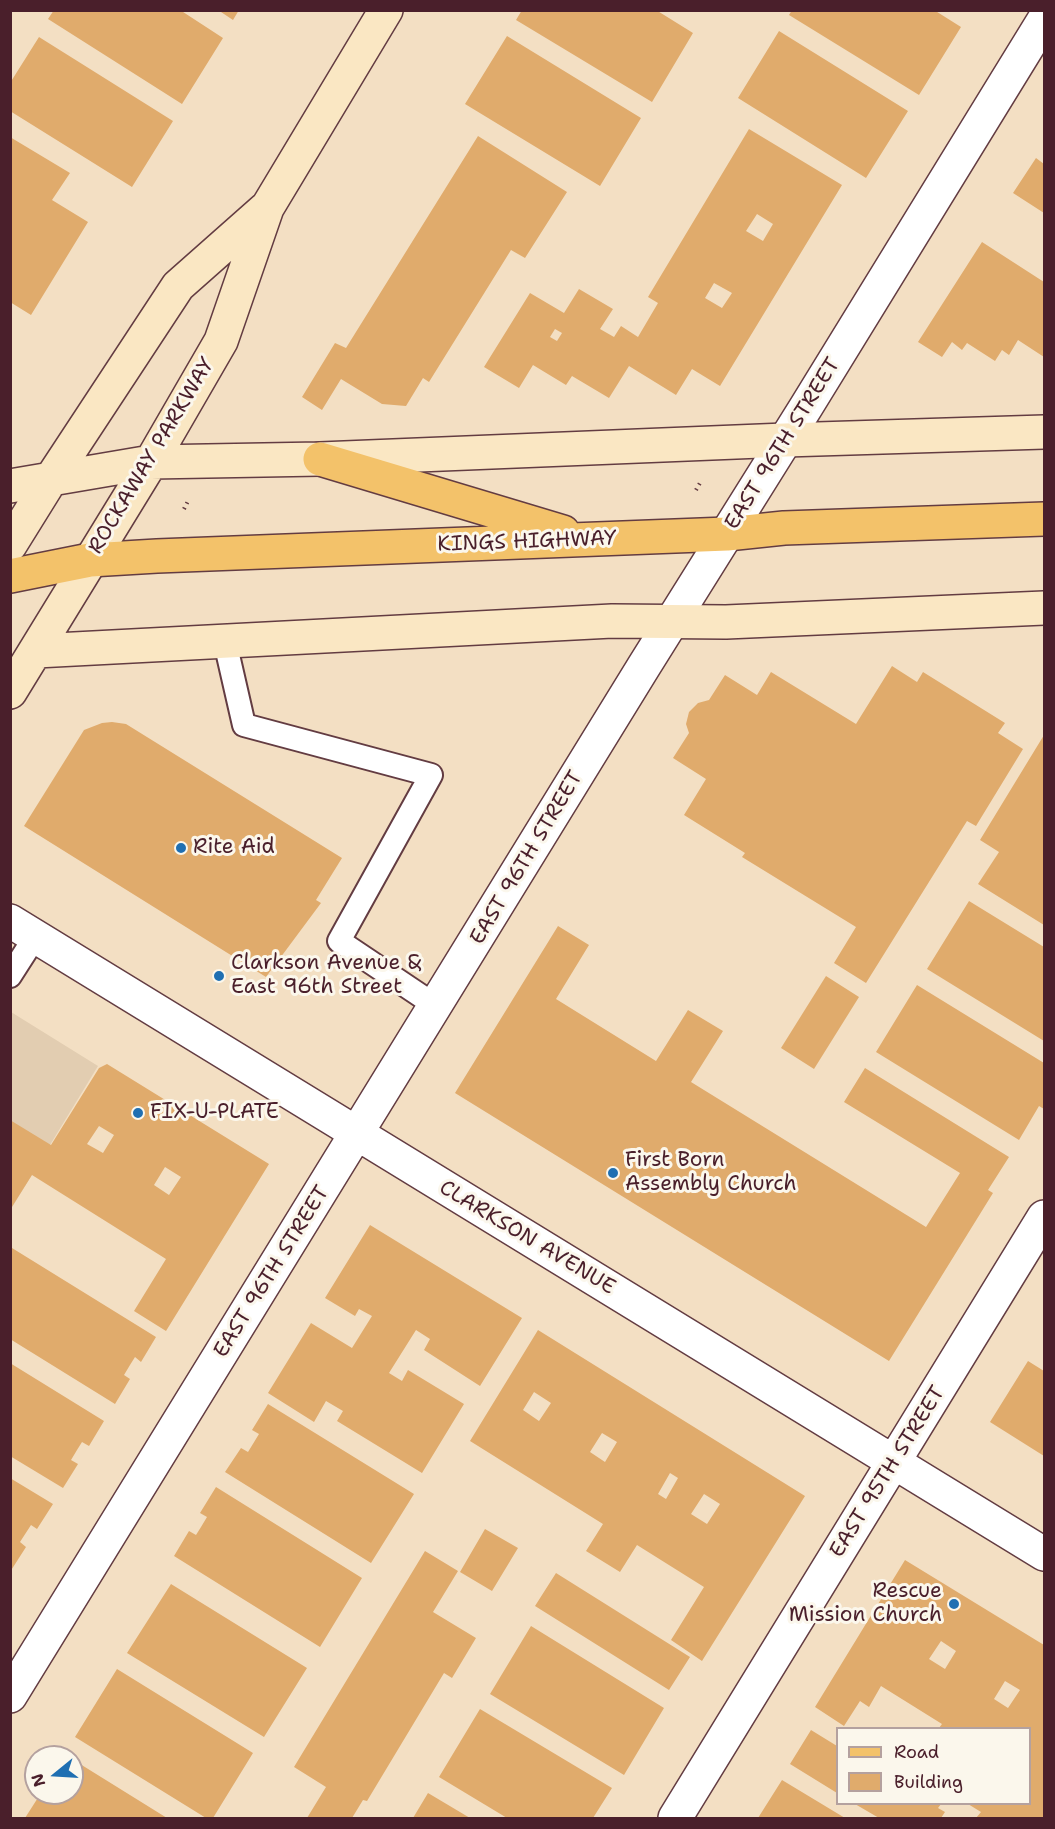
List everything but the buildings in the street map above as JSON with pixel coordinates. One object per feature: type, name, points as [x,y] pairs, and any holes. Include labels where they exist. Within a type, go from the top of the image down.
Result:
[{"type":"main road","points":[[320,459],[588,539]]},
{"type":"main road","name":"KINGS HIGHWAY","points":[[10,576],[90,560],[727,534],[784,528],[1044,519]]},
{"type":"street","name":"ROCKAWAY PARKWAY","points":[[10,692],[23,654],[90,560],[152,462],[221,341],[267,208],[386,10]]},
{"type":"street","name":"EAST 96TH STREET","points":[[10,1696],[1044,20]]},
{"type":"street","name":"ROCKAWAY PARKWAY","points":[[10,545],[178,286],[267,208]]},
{"type":"street","points":[[10,486],[152,462],[320,459],[1044,432]]},
{"type":"street","points":[[23,654],[612,621],[726,622],[1044,608]]},
{"type":"street","name":"CLARKSON AVENUE","points":[[23,929],[1044,1554]]},
{"type":"street","name":"EAST 95TH STREET","points":[[675,1818],[1044,1217]]},
{"type":"lane","points":[[225,642],[244,725],[431,775],[339,941],[436,1006]]},
{"type":"lane","points":[[10,976],[23,929]]},
{"type":"shaded area","points":[[11,1012],[98,1066],[11,1209]]},
{"type":"place","name":"Rite Aid","points":[[181,848]]},
{"type":"place","name":"Clarkson Avenue & East 96th Street","points":[[219,976]]},
{"type":"place","name":"FIX-U-PLATE","points":[[138,1113]]},
{"type":"place","name":"First Born Assembly Church","points":[[613,1173]]},
{"type":"place","name":"Rescue Mission Church","points":[[954,1604]]}]
